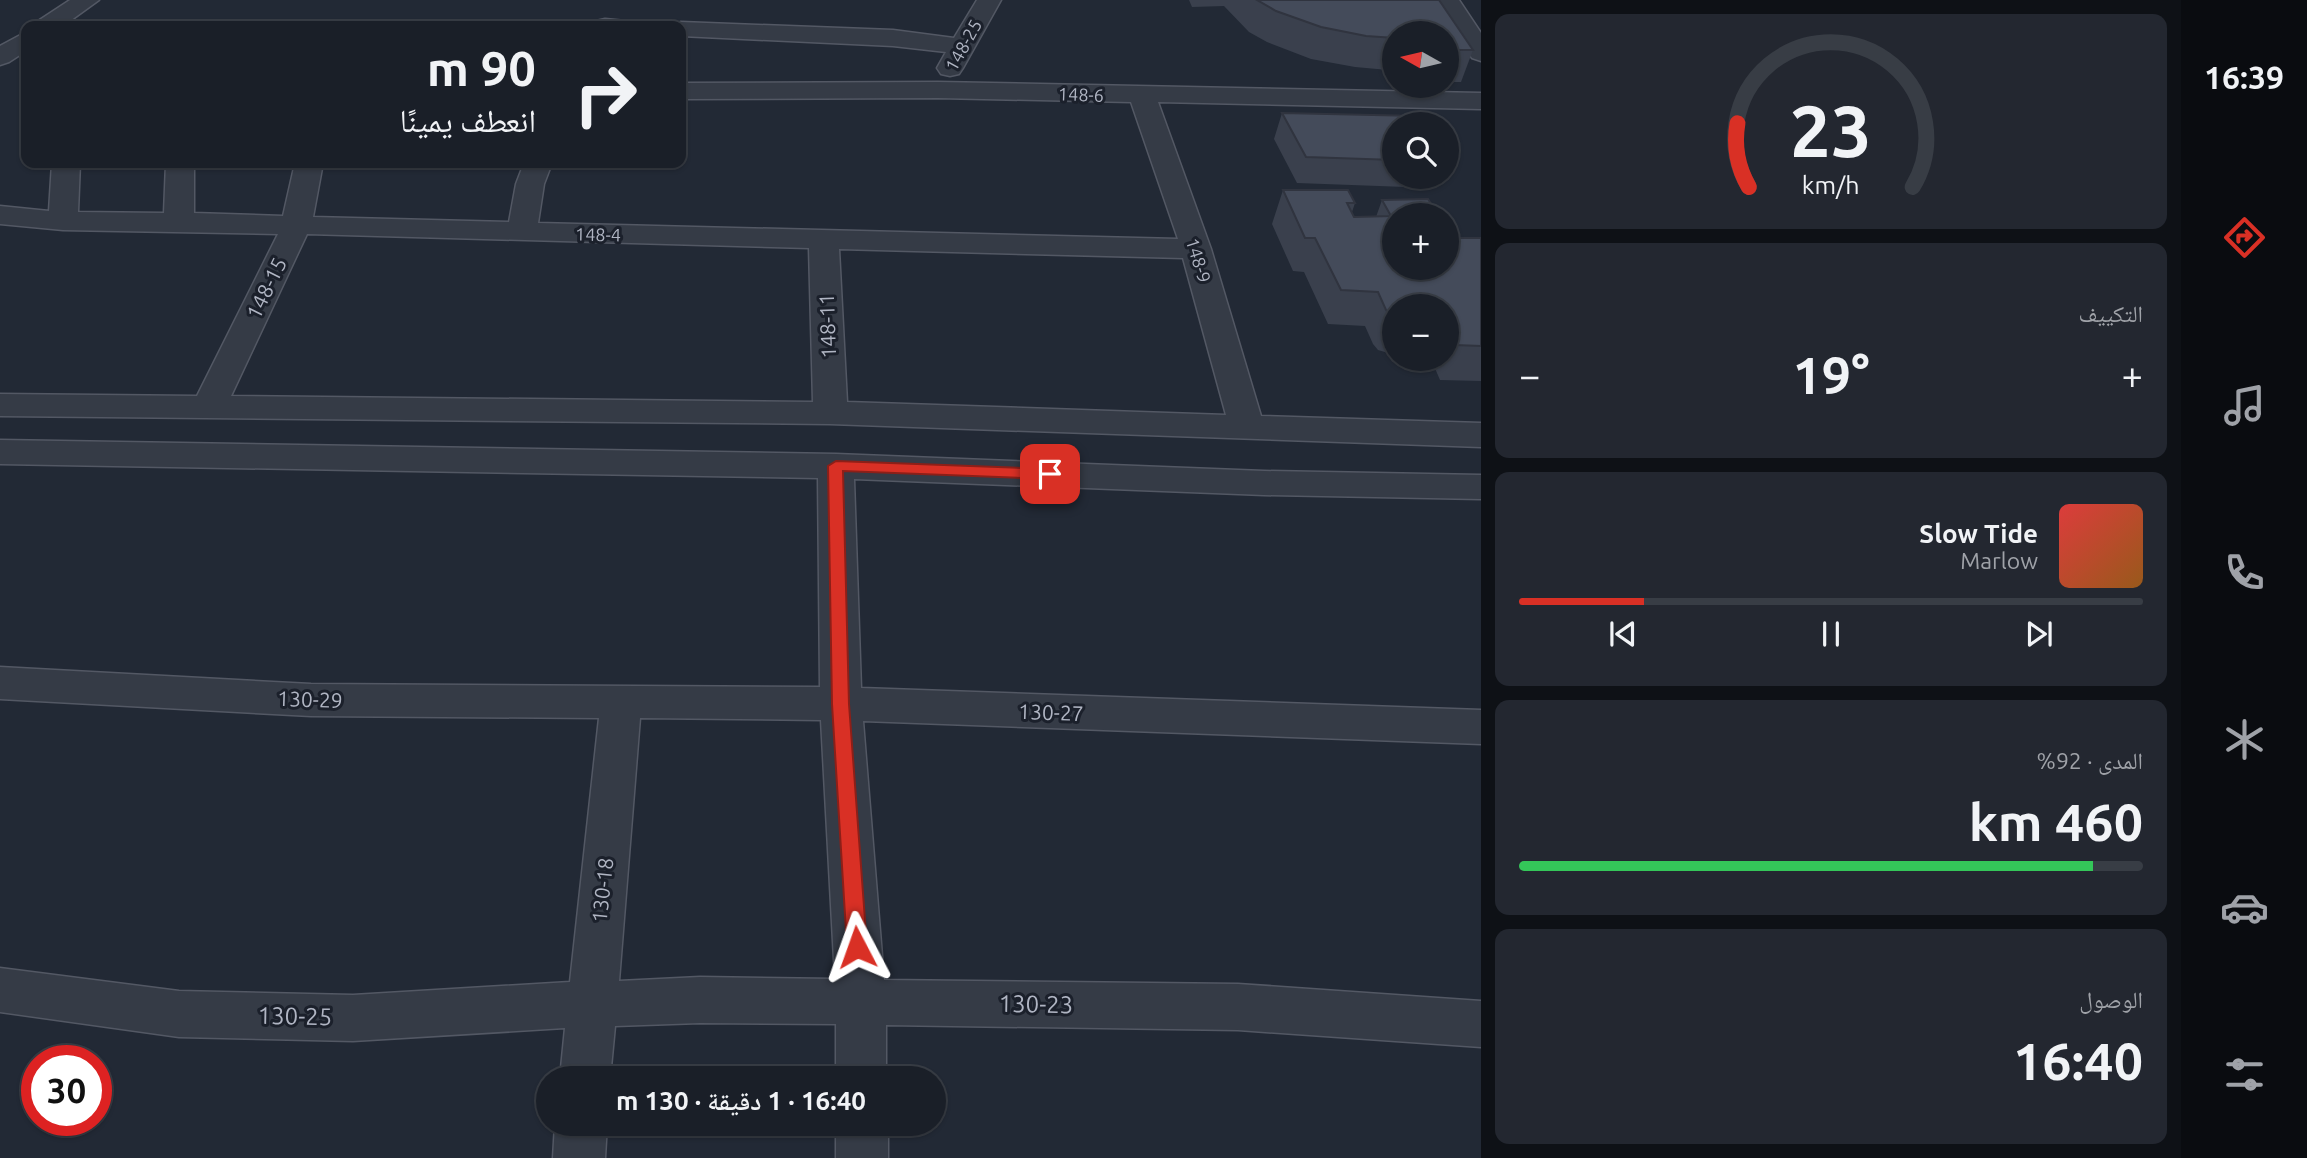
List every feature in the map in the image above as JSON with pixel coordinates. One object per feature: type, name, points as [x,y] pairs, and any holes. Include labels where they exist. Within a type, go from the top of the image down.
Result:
[{"type":"street","points":[[55,21],[88,0]]},
{"type":"street","name":"148-25","points":[[938,90],[989,0]]},
{"type":"street","points":[[1447,0],[1481,54]]},
{"type":"street","points":[[686,29],[893,38],[963,47]]},
{"type":"street","points":[[0,57],[21,43]]},
{"type":"street","name":"148-6","points":[[686,91],[938,90],[1481,101]]},
{"type":"street","name":"148-9","points":[[1142,96],[1196,249],[1247,428]]},
{"type":"street","points":[[63,221],[66,168]]},
{"type":"street","points":[[179,222],[180,168]]},
{"type":"street","name":"148-15","points":[[208,408],[296,227],[308,168]]},
{"type":"street","points":[[522,232],[530,184],[536,168]]},
{"type":"street","name":"148-4","points":[[0,215],[63,221],[1196,249]]},
{"type":"street","name":"148-11","points":[[824,240],[830,413]]},
{"type":"street","points":[[0,405],[830,413],[1481,435]]},
{"type":"street","points":[[0,452],[836,466],[1264,483],[1481,487]]},
{"type":"street","points":[[836,466],[841,704],[861,1002],[861,1066]]},
{"type":"street","name":"130-29","points":[[0,683],[311,700],[621,702]]},
{"type":"street","name":"130-27","points":[[621,702],[841,704],[1481,727]]},
{"type":"street","name":"130-18","points":[[586,1066],[621,702]]},
{"type":"street","name":"130-25","points":[[0,990],[192,1014],[354,1018],[590,1004]]},
{"type":"street","name":"130-23","points":[[590,1004],[700,1000],[1238,1007],[1481,1024]]},
{"type":"street","points":[[579,1158],[580,1136]]},
{"type":"street","points":[[862,1136],[862,1158]]},
{"type":"building","points":[[1257,0],[1439,0],[1453,21],[1382,21],[1382,37],[1321,27],[1276,11]]},
{"type":"building","points":[[1460,31],[1473,50],[1460,50]]},
{"type":"building","points":[[1282,113],[1382,115],[1382,160],[1306,157]]},
{"type":"building","points":[[1283,190],[1348,190],[1355,203],[1347,203],[1354,217],[1382,216],[1382,280],[1459,280],[1459,238],[1481,238],[1481,346],[1459,345],[1459,294],[1382,294],[1382,301],[1378,292],[1341,290],[1315,238],[1305,238]]},
{"type":"building","points":[[1428,199],[1430,203],[1384,203],[1382,200]]},
{"type":"route","points":[[857,947],[841,704],[836,466],[1050,474]]}]
